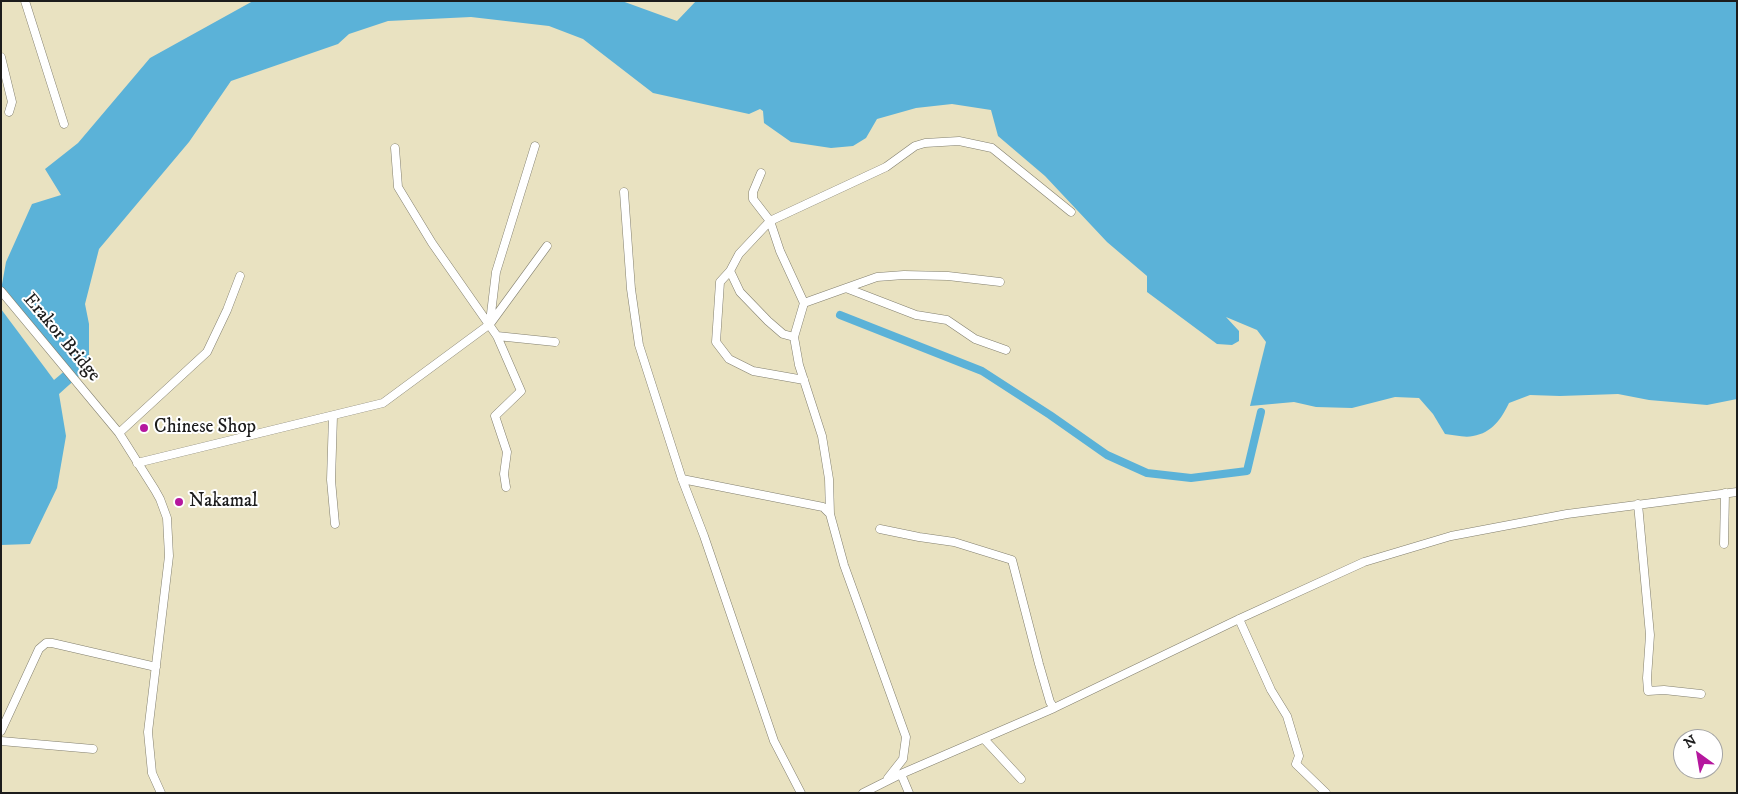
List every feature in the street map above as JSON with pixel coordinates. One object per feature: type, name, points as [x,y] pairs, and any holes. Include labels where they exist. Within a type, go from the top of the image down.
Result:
[{"type":"street","points":[[25,1],[64,124]]},
{"type":"street","points":[[1,57],[12,102],[9,112]]},
{"type":"street","points":[[804,380],[753,371],[729,358],[716,342],[720,282],[730,271],[739,254],[770,220],[886,167],[915,146],[925,142],[959,140],[992,148],[1071,212]]},
{"type":"street","points":[[490,324],[496,272],[535,146]]},
{"type":"street","points":[[395,148],[398,187],[432,243],[490,324],[521,392],[495,416],[506,452],[504,474],[506,487]]},
{"type":"street","points":[[761,173],[753,192],[753,199],[770,220],[780,251],[804,303],[794,337],[798,365],[822,436],[829,479],[830,514],[844,565],[906,737],[903,759],[887,780]]},
{"type":"street","points":[[624,192],[631,289],[639,345],[682,479],[704,536],[774,741],[801,793]]},
{"type":"street","points":[[137,463],[384,403],[490,324],[547,246]]},
{"type":"street","points":[[730,271],[740,292],[762,316],[783,334],[794,337]]},
{"type":"street","points":[[119,433],[207,352],[227,310],[240,276]]},
{"type":"street","points":[[804,303],[877,277],[948,276],[1000,282]]},
{"type":"street","points":[[846,288],[916,315],[947,320],[975,339],[1006,350]]},
{"type":"street","name":"Erakor Bridge","points":[[1,291],[119,433],[160,498],[169,535],[169,556],[148,732],[152,773],[161,793]]},
{"type":"street","points":[[497,336],[555,342]]},
{"type":"street","points":[[333,416],[331,480],[335,524]]},
{"type":"street","points":[[682,479],[823,507],[830,514]]},
{"type":"street","points":[[863,793],[887,780],[1054,708],[1239,619],[1364,562],[1451,536],[1567,514],[1737,492]]},
{"type":"street","points":[[1724,544],[1725,493]]},
{"type":"street","points":[[1638,504],[1650,636],[1648,691],[1664,690],[1701,694]]},
{"type":"street","points":[[880,529],[954,542],[1012,560],[1039,664],[1050,702],[1054,708]]},
{"type":"street","points":[[1239,619],[1271,690],[1287,716],[1299,756],[1296,764],[1326,793]]},
{"type":"street","points":[[1,732],[39,649],[44,644],[50,643],[156,668]]},
{"type":"street","points":[[984,739],[1021,779]]},
{"type":"street","points":[[1,741],[93,749]]},
{"type":"street","points":[[901,774],[909,793]]},
{"type":"water","points":[[253,1],[622,1],[677,21],[696,1],[1737,1],[1737,399],[1707,405],[1649,400],[1618,394],[1530,395],[1509,403],[1500,419],[1486,432],[1467,437],[1445,434],[1433,414],[1419,398],[1395,397],[1352,408],[1316,407],[1294,402],[1250,406],[1266,342],[1257,330],[1226,317],[1239,331],[1239,341],[1232,345],[1217,344],[1147,292],[1147,276],[1107,242],[1045,176],[998,136],[991,110],[952,104],[916,108],[877,119],[866,138],[853,146],[831,148],[791,142],[764,123],[763,111],[760,109],[749,114],[653,93],[583,39],[549,26],[471,17],[388,21],[349,34],[338,44],[231,81],[189,142],[99,249],[85,304],[89,324],[89,367],[59,394],[66,436],[57,488],[30,544],[1,545],[1,290],[6,262],[32,204],[61,195],[45,169],[78,143],[150,58]]},
{"type":"pier","points":[[6,290],[67,369],[54,380],[1,309],[1,294]]},
{"type":"waterway","points":[[840,315],[982,371],[1107,455],[1147,473],[1191,478],[1247,471],[1261,412]]},
{"type":"place","name":"Chinese Shop","points":[[144,428]]},
{"type":"place","name":"Nakamal","points":[[179,502]]}]
